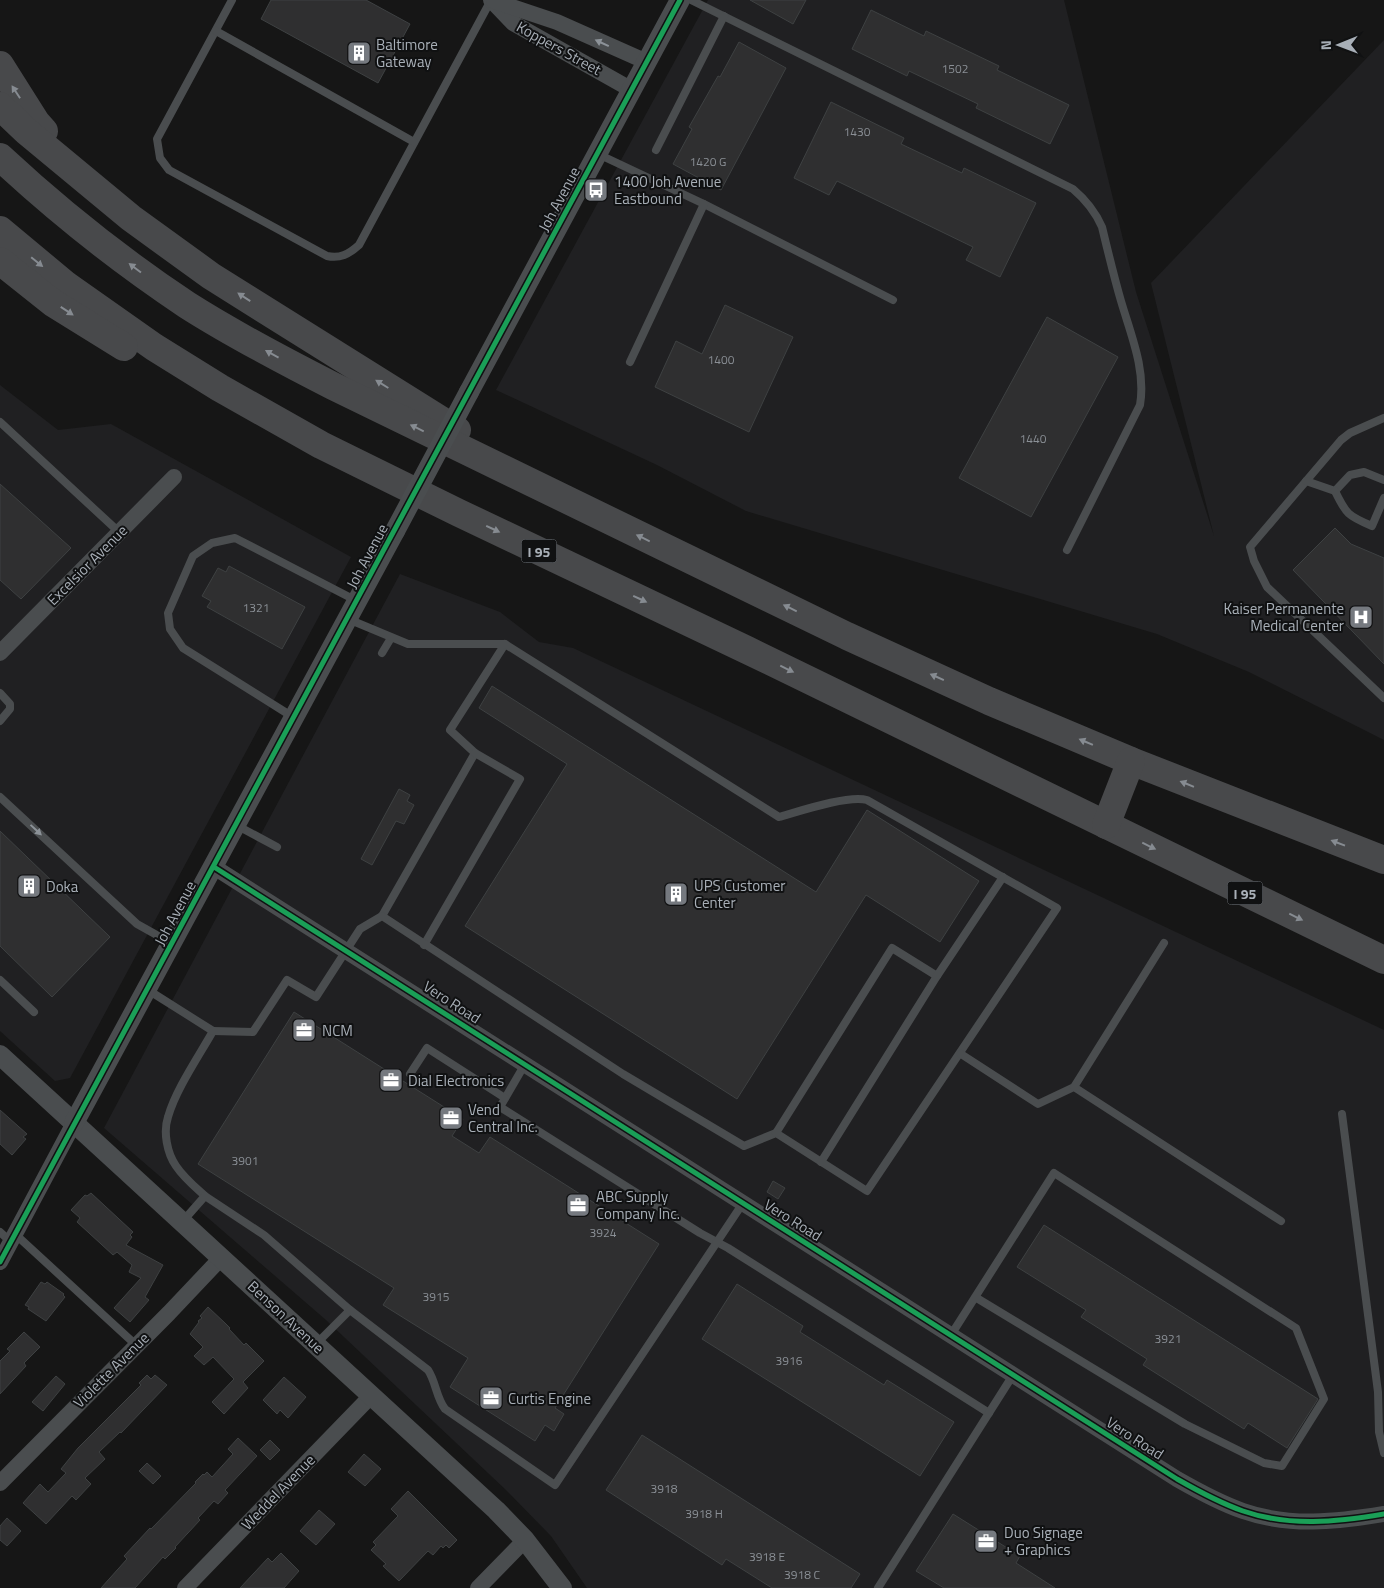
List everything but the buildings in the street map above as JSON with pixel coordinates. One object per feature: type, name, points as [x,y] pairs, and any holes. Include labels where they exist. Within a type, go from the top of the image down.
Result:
[{"type":"highway","points":[[0,65],[36,122],[80,170],[131,218]]},
{"type":"highway","points":[[0,106],[26,131],[131,218],[211,276],[587,510]]},
{"type":"highway","points":[[0,157],[60,210],[180,300],[218,324],[333,386],[847,636],[989,701],[1130,761],[1384,860]]},
{"type":"highway","name":"I 95","points":[[0,230],[73,290],[192,372],[321,445],[1384,960]]},
{"type":"highway","points":[[0,262],[53,303],[144,359],[215,399],[310,447],[458,512]]},
{"type":"highway","points":[[1106,825],[1130,761]]},
{"type":"street","name":"Koppers Street","points":[[491,0],[558,22],[647,62]]},
{"type":"street","name":"Koppers Street","points":[[491,0],[513,23],[632,90]]},
{"type":"street","name":"Joh Avenue","points":[[74,1123],[148,990],[680,0]]},
{"type":"street","name":"Excelsior Avenue","points":[[0,652],[174,477]]},
{"type":"street","name":"Vero Road","points":[[214,867],[1177,1480],[1210,1497],[1244,1511],[1278,1519],[1314,1522],[1345,1520],[1384,1514]]},
{"type":"street","name":"Benson Avenue","points":[[0,1055],[222,1256],[496,1510],[525,1540],[562,1588]]},
{"type":"street","points":[[0,1262],[8,1236],[74,1123]]},
{"type":"street","name":"Violette Avenue","points":[[0,1483],[169,1313],[222,1256]]},
{"type":"street","name":"Weddel Avenue","points":[[185,1588],[371,1396]]},
{"type":"street","points":[[478,1588],[525,1540]]},
{"type":"lane","points":[[232,0],[157,139],[160,158],[169,170],[179,176],[327,256],[334,258],[348,254],[359,245],[491,0]]},
{"type":"lane","points":[[691,0],[1073,189],[1086,200],[1096,214],[1102,227],[1133,341],[1142,377],[1143,390],[1140,406],[1067,550]]},
{"type":"lane","points":[[656,150],[724,16]]},
{"type":"lane","points":[[216,31],[414,142]]},
{"type":"lane","points":[[598,154],[704,204],[893,300]]},
{"type":"lane","points":[[630,362],[704,204]]},
{"type":"lane","points":[[1384,418],[1356,430],[1341,440],[1250,547],[1254,561],[1267,587],[1384,698]]},
{"type":"lane","points":[[0,422],[120,532]]},
{"type":"lane","points":[[1334,491],[1350,475],[1364,472],[1384,480]]},
{"type":"lane","points":[[1306,481],[1334,491],[1344,511],[1354,519],[1372,526],[1384,498]]},
{"type":"lane","points":[[294,717],[183,648],[170,629],[168,613],[193,556],[212,543],[235,538],[352,610],[391,638],[408,644],[504,644],[779,817],[862,798],[1056,908],[867,1191],[776,1133]]},
{"type":"lane","points":[[382,653],[391,638]]},
{"type":"lane","points":[[424,945],[520,778],[475,753],[450,730],[504,644]]},
{"type":"lane","points":[[0,693],[10,704],[10,709],[0,721]]},
{"type":"lane","points":[[148,990],[213,1031],[253,1032],[287,980],[316,997],[360,929],[382,916],[475,753]]},
{"type":"lane","points":[[0,798],[138,924],[172,944]]},
{"type":"lane","points":[[236,825],[277,847]]},
{"type":"lane","points":[[821,1162],[937,976],[1003,878]]},
{"type":"lane","points":[[382,916],[623,1074],[744,1146],[776,1133],[892,948],[937,976]]},
{"type":"lane","points":[[960,1054],[1038,1104],[1074,1087],[1164,943]]},
{"type":"lane","points":[[0,980],[34,1012]]},
{"type":"lane","points":[[213,1031],[167,1118],[168,1146],[174,1164],[206,1196],[264,1235],[350,1310],[428,1370],[440,1402],[445,1409],[556,1484],[743,1203]]},
{"type":"lane","points":[[410,1074],[427,1048],[506,1098]]},
{"type":"lane","points":[[525,1064],[500,1107],[989,1414]]},
{"type":"lane","points":[[1074,1087],[1281,1221]]},
{"type":"lane","points":[[1342,1114],[1378,1392],[1379,1432],[1384,1453]]},
{"type":"lane","points":[[951,1335],[975,1297],[1054,1173],[1296,1328],[1324,1399],[1282,1466],[1264,1463],[1185,1424],[975,1297]]},
{"type":"lane","points":[[183,1221],[206,1196]]},
{"type":"lane","points":[[8,1236],[136,1345]]},
{"type":"lane","points":[[316,1345],[350,1310]]},
{"type":"lane","points":[[878,1588],[1014,1375]]},
{"type":"shaded area","points":[[708,0],[1064,0],[1136,292],[1214,536],[1151,283],[1384,40],[1384,740],[1249,672],[1157,634],[746,511],[657,465],[496,390]]},
{"type":"shaded area","points":[[0,385],[58,430],[111,424],[351,557],[70,1078],[55,1081],[0,1031]]},
{"type":"shaded area","points":[[400,574],[500,612],[539,642],[573,648],[1384,1030],[1384,1588],[587,1588],[551,1536],[506,1490],[326,1320],[104,1128]]},
{"type":"cycle path","points":[[0,1262],[680,0]]},
{"type":"cycle path","points":[[214,867],[1193,1488],[1243,1511],[1278,1519],[1313,1522],[1384,1514]]},
{"type":"place","name":"Baltimore Gateway","points":[[359,53]]},
{"type":"place","name":"1400 Joh Avenue Eastbound","points":[[596,190]]},
{"type":"place","name":"Kaiser Permanente Medical Center","points":[[1361,617]]},
{"type":"place","name":"Doka","points":[[29,886]]},
{"type":"place","name":"UPS Customer Center","points":[[676,894]]},
{"type":"place","name":"NCM","points":[[304,1030]]},
{"type":"place","name":"Dial Electronics","points":[[391,1080]]},
{"type":"place","name":"Vend Central Inc.","points":[[451,1118]]},
{"type":"place","name":"ABC Supply Company Inc.","points":[[578,1205]]},
{"type":"place","name":"Curtis Engine","points":[[491,1398]]},
{"type":"place","name":"Duo Signage + Graphics","points":[[986,1541]]}]
